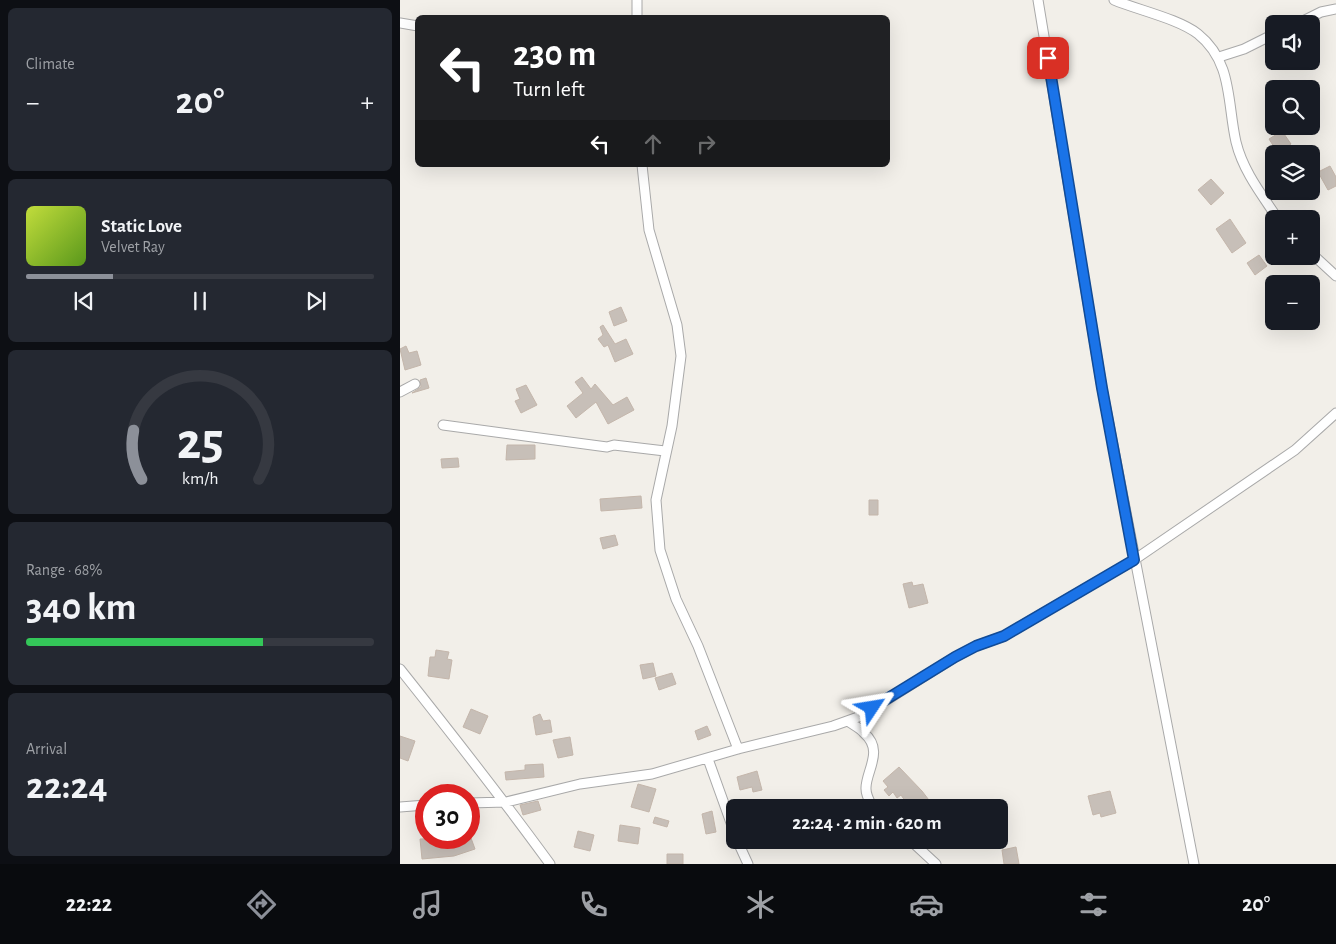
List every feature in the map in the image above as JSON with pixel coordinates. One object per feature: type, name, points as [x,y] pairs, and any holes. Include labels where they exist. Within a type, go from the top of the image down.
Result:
[{"type":"street","points":[[636,15],[637,0]]},
{"type":"street","points":[[1038,0],[1102,388],[1194,864]]},
{"type":"street","points":[[1114,0],[1185,26],[1198,34],[1219,57],[1224,70],[1236,142],[1242,160],[1253,182],[1272,210]]},
{"type":"street","points":[[1315,15],[1336,10]]},
{"type":"street","points":[[400,23],[415,26]]},
{"type":"street","points":[[1219,57],[1244,49],[1265,38]]},
{"type":"street","points":[[642,167],[649,230],[677,325],[681,356],[672,426],[656,500],[660,550],[676,599],[698,646],[738,749]]},
{"type":"street","points":[[1320,262],[1336,276]]},
{"type":"street","points":[[400,392],[415,384]]},
{"type":"street","points":[[480,803],[506,802],[580,784],[652,774],[738,749],[848,721],[955,657],[976,646],[1004,636],[1134,560],[1295,450],[1336,413]]},
{"type":"street","points":[[443,425],[607,447],[614,445],[666,451]]},
{"type":"street","points":[[400,670],[483,776],[506,802],[550,864]]},
{"type":"street","points":[[848,721],[866,733],[872,746],[872,769],[865,788],[868,799]]},
{"type":"street","points":[[708,758],[726,809]]},
{"type":"street","points":[[400,807],[415,806]]},
{"type":"street","points":[[742,849],[748,864]]},
{"type":"street","points":[[920,849],[936,864]]},
{"type":"building","points":[[1276,135],[1285,135],[1291,144],[1273,145],[1269,139]]},
{"type":"building","points":[[1330,166],[1336,177],[1336,186],[1328,190],[1320,176],[1320,171]]},
{"type":"building","points":[[1211,179],[1224,193],[1211,205],[1198,190]]},
{"type":"building","points":[[1230,219],[1246,243],[1232,253],[1216,229]]},
{"type":"building","points":[[1259,255],[1267,266],[1255,275],[1247,263]]},
{"type":"building","points":[[621,307],[627,321],[614,326],[609,312]]},
{"type":"building","points":[[603,325],[615,344],[626,339],[633,354],[615,362],[608,345],[604,347],[598,339],[603,335],[600,327]]},
{"type":"building","points":[[406,346],[409,353],[417,351],[421,365],[405,370],[400,349]]},
{"type":"building","points":[[582,377],[591,389],[595,384],[613,405],[627,397],[634,410],[608,424],[596,402],[576,418],[567,406],[583,393],[575,382]]},
{"type":"building","points":[[426,378],[429,388],[412,393],[421,387],[420,380]]},
{"type":"building","points":[[526,385],[537,405],[521,413],[515,401],[520,399],[516,389]]},
{"type":"building","points":[[507,445],[535,445],[535,459],[506,460]]},
{"type":"building","points":[[458,458],[459,467],[442,468],[441,459]]},
{"type":"building","points":[[641,496],[642,508],[601,511],[600,499]]},
{"type":"building","points":[[869,500],[878,500],[878,515],[869,515]]},
{"type":"building","points":[[615,535],[618,545],[603,549],[600,538]]},
{"type":"building","points":[[912,582],[913,586],[923,584],[928,603],[909,608],[903,584]]},
{"type":"building","points":[[436,650],[449,652],[447,659],[452,660],[449,679],[428,676],[430,657],[435,657]]},
{"type":"building","points":[[653,663],[656,676],[643,679],[640,665]]},
{"type":"building","points":[[672,673],[676,684],[659,690],[655,678]]},
{"type":"building","points":[[471,709],[488,716],[480,734],[463,727]]},
{"type":"building","points":[[540,714],[543,721],[550,720],[552,732],[536,735],[533,717]]},
{"type":"building","points":[[707,726],[711,735],[698,740],[695,731]]},
{"type":"building","points":[[400,736],[415,741],[408,761],[400,758]]},
{"type":"building","points":[[570,737],[573,755],[558,758],[553,740]]},
{"type":"building","points":[[543,764],[544,777],[506,780],[505,772],[525,770],[525,765]]},
{"type":"building","points":[[899,767],[928,799],[904,799],[901,795],[897,798],[893,792],[889,796],[884,790],[888,787],[883,781]]},
{"type":"building","points":[[757,771],[762,790],[753,792],[752,787],[740,790],[737,777]]},
{"type":"building","points":[[638,784],[656,789],[649,812],[631,807]]},
{"type":"building","points":[[1110,791],[1116,813],[1101,817],[1100,813],[1093,815],[1088,796]]},
{"type":"building","points":[[538,801],[541,810],[523,815],[520,805]]},
{"type":"building","points":[[712,811],[716,832],[706,834],[702,814]]},
{"type":"building","points":[[655,817],[669,821],[667,827],[653,823]]},
{"type":"building","points":[[620,825],[640,828],[638,844],[618,841]]},
{"type":"building","points":[[578,831],[594,835],[590,851],[574,847]]},
{"type":"building","points":[[1016,847],[1019,864],[1004,864],[1002,850]]},
{"type":"building","points":[[421,849],[475,849],[454,856],[422,859]]},
{"type":"building","points":[[667,854],[683,854],[683,864],[667,864]]},
{"type":"route","points":[[872,708],[955,657],[976,646],[1004,636],[1134,560],[1102,388],[1048,58]]}]
